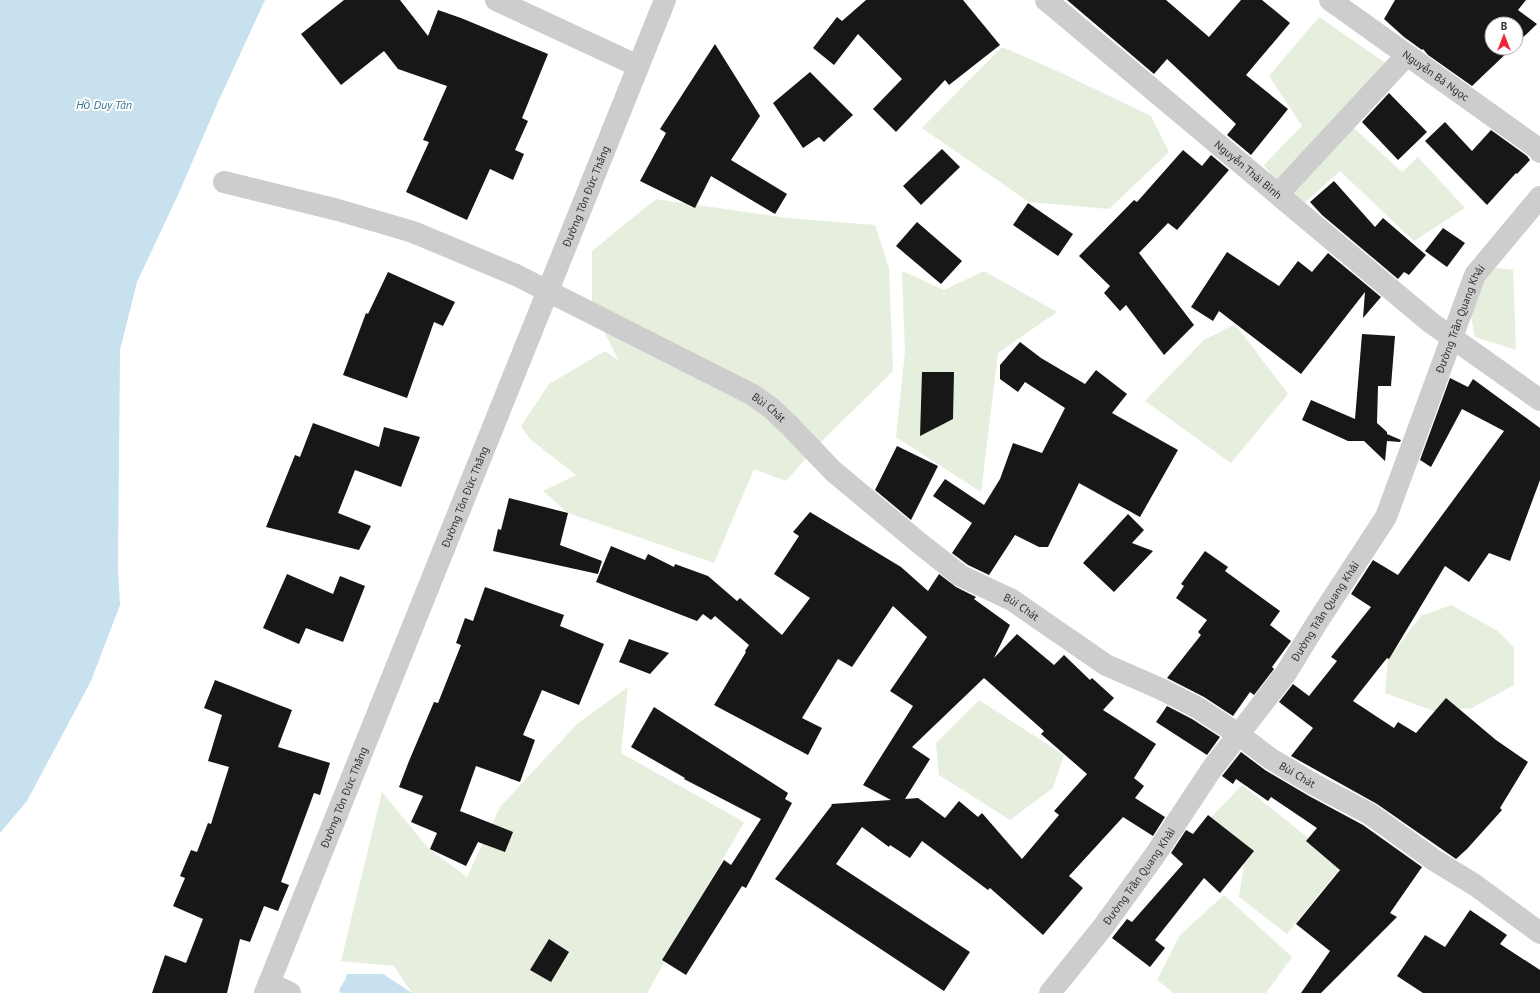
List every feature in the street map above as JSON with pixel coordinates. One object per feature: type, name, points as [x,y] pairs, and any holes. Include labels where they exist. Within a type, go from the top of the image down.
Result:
[{"type":"street","points":[[496,0],[638,66]]},
{"type":"street","name":"Đường Tôn Đức Thắng","points":[[267,988],[664,0]]},
{"type":"street","name":"Nguyễn Thái Bình","points":[[1046,0],[1430,322],[1540,400]]},
{"type":"street","name":"Nguyễn Bá Ngọc","points":[[1330,0],[1536,147],[1540,152]]},
{"type":"street","points":[[1278,194],[1407,55]]},
{"type":"street","name":"Bùi Chát","points":[[224,182],[338,210],[413,232],[516,275],[753,395],[771,408],[789,425],[833,471],[961,576],[1012,600],[1106,665],[1161,689],[1198,708],[1238,734],[1271,759],[1314,785],[1370,814],[1434,860],[1475,885],[1540,933]]},
{"type":"street","name":"Đường Trần Quang Khải","points":[[1050,993],[1107,921],[1155,855],[1211,770],[1286,673],[1386,517],[1475,275],[1540,197]]},
{"type":"street","points":[[267,988],[290,993]]},
{"type":"green space","points":[[1319,17],[1400,73],[1346,121],[1402,172],[1418,157],[1465,208],[1414,241],[1340,171],[1297,210],[1264,165],[1302,126],[1269,76]]},
{"type":"green space","points":[[1002,47],[1055,70],[1151,116],[1169,152],[1109,209],[1029,202],[922,128]]},
{"type":"green space","points":[[656,199],[787,218],[875,225],[889,268],[893,371],[816,447],[786,481],[754,469],[714,563],[568,513],[543,491],[576,475],[530,439],[521,426],[549,384],[605,351],[619,361],[592,308],[592,251]]},
{"type":"green space","points":[[1490,267],[1513,270],[1516,350],[1475,337],[1470,311]]},
{"type":"green space","points":[[902,271],[944,290],[984,271],[1057,312],[998,353],[981,492],[896,437],[905,352]]},
{"type":"green space","points":[[1235,324],[1288,394],[1231,463],[1145,401],[1204,340]]},
{"type":"green space","points":[[1451,605],[1498,631],[1514,648],[1514,685],[1472,708],[1434,711],[1385,693],[1388,659],[1421,616]]},
{"type":"green space","points":[[628,687],[621,753],[744,822],[647,993],[412,993],[394,966],[341,961],[382,792],[428,848],[467,877],[500,807],[577,724]]},
{"type":"green space","points":[[979,700],[1064,755],[1053,788],[1010,820],[939,775],[936,743]]},
{"type":"green space","points":[[1242,785],[1342,865],[1287,934],[1239,897],[1244,864],[1192,837]]},
{"type":"green space","points":[[1224,895],[1292,957],[1266,993],[1174,993],[1157,980],[1180,935]]},
{"type":"water","name":"Hồ Duy Tân","points":[[0,0],[265,0],[218,102],[178,195],[137,282],[120,350],[118,568],[120,605],[91,681],[27,801],[0,833]]},
{"type":"water","points":[[347,974],[383,974],[412,993],[341,993],[339,990]]},
{"type":"building","points":[[344,0],[400,0],[428,36],[438,10],[548,54],[522,118],[528,121],[515,150],[524,154],[513,180],[490,169],[467,220],[406,192],[429,142],[423,140],[447,86],[398,69],[384,51],[341,85],[301,34]]},
{"type":"building","points":[[866,0],[963,0],[1000,45],[949,85],[945,80],[896,132],[873,109],[902,79],[858,34],[834,65],[813,48],[837,17],[842,21]]},
{"type":"building","points":[[1067,0],[1166,0],[1209,37],[1241,0],[1262,0],[1290,23],[1246,75],[1288,109],[1251,155],[1227,135],[1236,124],[1167,59],[1154,74]]},
{"type":"building","points":[[1395,0],[1526,0],[1518,10],[1537,24],[1524,36],[1524,16],[1484,16],[1484,56],[1504,56],[1472,86],[1428,55],[1423,49],[1422,50],[1404,37],[1384,19]]},
{"type":"building","points":[[715,44],[760,116],[731,160],[787,194],[775,214],[711,176],[695,208],[640,181],[666,133],[660,129]]},
{"type":"building","points":[[810,72],[853,115],[824,142],[819,137],[803,148],[773,103]]},
{"type":"building","points":[[1389,93],[1427,132],[1398,160],[1362,122]]},
{"type":"building","points":[[1445,122],[1472,151],[1491,130],[1527,156],[1530,160],[1487,205],[1425,141]]},
{"type":"building","points":[[942,149],[960,167],[921,205],[903,186]]},
{"type":"building","points":[[1183,150],[1202,166],[1211,155],[1229,170],[1177,230],[1168,223],[1139,253],[1194,325],[1164,355],[1126,305],[1120,311],[1104,293],[1110,286],[1079,256],[1134,200],[1137,202]]},
{"type":"building","points":[[1334,181],[1375,227],[1383,218],[1426,255],[1409,275],[1404,272],[1398,279],[1322,215],[1310,202]]},
{"type":"building","points":[[1028,203],[1073,234],[1058,256],[1013,225]]},
{"type":"building","points":[[917,222],[962,261],[941,284],[896,246]]},
{"type":"building","points":[[1443,228],[1465,243],[1447,267],[1425,251]]},
{"type":"building","points":[[1227,252],[1279,286],[1298,261],[1312,272],[1328,253],[1381,297],[1363,318],[1365,292],[1301,374],[1219,311],[1213,321],[1191,307]]},
{"type":"building","points":[[388,272],[455,302],[443,326],[434,322],[407,398],[343,375],[366,313],[368,314]]},
{"type":"building","points":[[1362,334],[1395,336],[1391,386],[1378,386],[1377,423],[1387,432],[1387,434],[1401,440],[1400,442],[1387,441],[1385,461],[1364,441],[1348,441],[1302,420],[1311,400],[1355,419]]},
{"type":"building","points":[[1020,342],[1041,358],[1085,384],[1096,370],[1127,394],[1112,413],[1178,450],[1140,517],[1079,483],[1048,547],[1039,547],[1015,535],[989,575],[968,565],[952,553],[972,523],[933,496],[945,479],[984,505],[1000,479],[1013,443],[1042,453],[1065,408],[1025,382],[1018,392],[1000,379],[1000,365]]},
{"type":"building","points":[[922,372],[954,372],[953,419],[920,436]]},
{"type":"building","points":[[1450,378],[1468,387],[1473,379],[1540,428],[1540,480],[1510,561],[1489,553],[1469,582],[1445,566],[1389,659],[1387,658],[1353,701],[1394,728],[1398,722],[1416,733],[1446,698],[1496,740],[1528,762],[1500,808],[1502,810],[1456,859],[1377,804],[1291,756],[1313,728],[1279,702],[1293,684],[1309,696],[1337,661],[1331,657],[1371,607],[1351,594],[1373,560],[1398,575],[1504,431],[1462,409],[1431,467],[1420,460]]},
{"type":"building","points":[[313,423],[379,447],[384,427],[420,437],[401,487],[355,470],[338,513],[371,526],[359,550],[266,527],[295,455],[300,457]]},
{"type":"building","points":[[897,446],[938,466],[911,520],[875,490]]},
{"type":"building","points":[[509,498],[568,513],[560,545],[602,561],[598,574],[493,551],[498,529],[501,530]]},
{"type":"building","points":[[810,512],[901,567],[928,591],[939,574],[956,587],[976,597],[974,599],[1010,625],[994,658],[1017,634],[1054,665],[1064,655],[1090,680],[1092,678],[1114,698],[1103,710],[1156,744],[1134,778],[1144,786],[1135,798],[1165,817],[1153,836],[1123,817],[1069,876],[1083,888],[1043,935],[990,888],[988,890],[922,841],[910,858],[890,845],[889,847],[862,827],[836,864],[970,952],[944,991],[775,879],[832,805],[831,804],[891,800],[863,785],[913,706],[890,691],[927,637],[893,606],[852,667],[838,659],[802,718],[822,728],[808,755],[714,705],[749,645],[715,616],[711,620],[703,614],[697,621],[596,582],[611,546],[645,560],[648,554],[674,567],[675,564],[708,576],[737,601],[740,598],[782,635],[810,598],[774,574],[799,536],[793,532]],"holes":[[[984,678],[1044,731],[1041,734],[1087,774],[1054,811],[1059,815],[1022,859],[982,813],[978,817],[959,801],[945,818],[918,798],[905,799],[930,759],[912,747]]]},
{"type":"building","points":[[1128,514],[1144,530],[1132,543],[1153,551],[1114,592],[1083,563]]},
{"type":"building","points":[[1205,551],[1228,567],[1225,571],[1280,611],[1270,625],[1291,641],[1272,667],[1274,669],[1254,695],[1250,692],[1233,716],[1204,697],[1167,678],[1201,635],[1198,632],[1207,620],[1176,598],[1184,586],[1181,584]]},
{"type":"building","points":[[287,574],[333,594],[340,576],[365,586],[343,642],[306,628],[299,644],[263,628]]},
{"type":"building","points":[[485,587],[564,615],[560,626],[604,644],[579,705],[542,690],[523,735],[535,740],[520,782],[476,766],[460,811],[513,832],[505,852],[478,842],[466,866],[430,849],[437,833],[411,822],[423,796],[399,787],[434,702],[438,703],[461,645],[456,643],[465,618],[473,621]]},
{"type":"building","points":[[629,639],[669,653],[650,674],[619,662]]},
{"type":"building","points":[[215,680],[292,710],[278,747],[330,763],[320,795],[314,793],[281,882],[289,885],[278,911],[264,906],[250,942],[240,939],[227,993],[152,993],[165,955],[186,963],[203,919],[173,906],[185,878],[180,876],[191,850],[197,852],[208,823],[211,824],[229,767],[208,761],[222,715],[204,708]]},
{"type":"building","points":[[1167,706],[1192,719],[1220,737],[1207,755],[1156,722]]},
{"type":"building","points":[[654,707],[788,793],[785,799],[792,803],[746,888],[742,886],[686,975],[662,960],[724,860],[731,865],[761,819],[684,779],[685,778],[631,747]]},
{"type":"building","points":[[1241,752],[1265,770],[1363,825],[1422,867],[1390,913],[1397,917],[1321,993],[1301,993],[1330,951],[1296,924],[1340,870],[1306,841],[1317,828],[1271,797],[1268,801],[1236,779],[1233,784],[1222,776]]},
{"type":"building","points":[[1208,815],[1254,851],[1220,893],[1204,878],[1155,940],[1165,948],[1150,967],[1112,938],[1127,919],[1132,922],[1183,864],[1171,853],[1186,830],[1193,834]]},
{"type":"building","points":[[1470,910],[1507,935],[1500,944],[1540,970],[1540,993],[1423,993],[1397,976],[1425,935],[1445,947]]},
{"type":"building","points":[[549,939],[569,952],[551,982],[530,970]]}]
